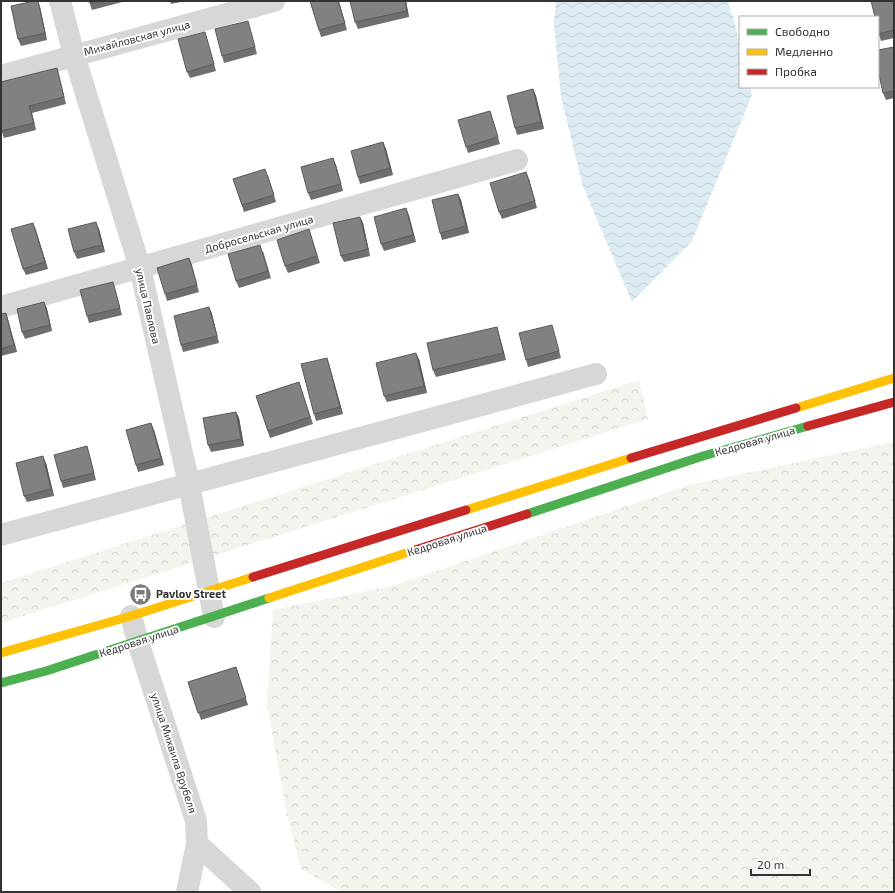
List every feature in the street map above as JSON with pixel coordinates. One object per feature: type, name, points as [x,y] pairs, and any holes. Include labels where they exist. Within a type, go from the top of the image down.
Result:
[{"type":"main road","name":"Кедровая улица","points":[[1,654],[131,616],[209,590],[894,378]]},
{"type":"main road","name":"Кедровая улица","points":[[1,683],[46,671],[138,642],[703,456],[894,402]]},
{"type":"street","name":"улица Павлова","points":[[60,1],[74,55],[140,268],[189,484],[214,617]]},
{"type":"street","name":"Михайловская улица","points":[[1,76],[274,1]]},
{"type":"street","name":"Добросельская улица","points":[[1,307],[517,160]]},
{"type":"street","points":[[1,535],[596,374]]},
{"type":"street","name":"улица Михаила Врубеля","points":[[131,616],[196,821],[197,844],[187,892]]},
{"type":"street","points":[[197,844],[250,892]]},
{"type":"green space","points":[[639,380],[648,419],[1,623],[1,583]]},
{"type":"green space","points":[[894,442],[894,892],[342,892],[301,869],[287,815],[267,704],[273,610],[392,586],[689,485]]},
{"type":"water","points":[[556,1],[727,1],[735,23],[739,43],[739,88],[750,88],[752,95],[692,241],[632,302],[583,187],[561,97],[554,24]]},
{"type":"building","points":[[38,1],[45,33],[18,39],[11,6]]},
{"type":"building","points":[[310,1],[338,1],[345,23],[319,30]]},
{"type":"building","points":[[350,1],[405,1],[407,11],[355,22]]},
{"type":"building","points":[[871,1],[894,1],[894,30],[879,34],[879,16],[875,16]]},
{"type":"building","points":[[248,21],[255,47],[222,56],[215,29]]},
{"type":"building","points":[[205,32],[214,64],[187,72],[178,39]]},
{"type":"building","points":[[894,47],[894,91],[883,93],[879,75],[879,50]]},
{"type":"building","points":[[57,68],[64,97],[29,106],[34,123],[1,131],[1,82]]},
{"type":"building","points":[[533,89],[541,122],[515,128],[507,96]]},
{"type":"building","points":[[490,111],[498,137],[466,147],[458,120]]},
{"type":"building","points":[[383,142],[390,168],[358,177],[351,151]]},
{"type":"building","points":[[333,158],[341,184],[308,193],[301,167]]},
{"type":"building","points":[[265,169],[274,195],[242,205],[233,179]]},
{"type":"building","points":[[526,172],[535,201],[499,212],[490,183]]},
{"type":"building","points":[[458,194],[466,226],[440,233],[432,200]]},
{"type":"building","points":[[406,208],[413,235],[381,244],[374,217]]},
{"type":"building","points":[[360,217],[368,249],[341,256],[333,223]]},
{"type":"building","points":[[96,222],[102,245],[74,252],[68,229]]},
{"type":"building","points":[[33,223],[45,262],[23,269],[11,229]]},
{"type":"building","points":[[309,229],[317,256],[285,266],[277,240]]},
{"type":"building","points":[[260,245],[268,271],[236,281],[228,254]]},
{"type":"building","points":[[189,258],[197,285],[165,294],[157,268]]},
{"type":"building","points":[[113,282],[120,308],[87,316],[80,290]]},
{"type":"building","points":[[44,302],[50,325],[22,332],[17,309]]},
{"type":"building","points":[[209,307],[217,336],[181,345],[174,316]]},
{"type":"building","points":[[6,313],[14,345],[1,349],[1,314]]},
{"type":"building","points":[[552,325],[559,351],[526,360],[519,333]]},
{"type":"building","points":[[497,327],[503,353],[433,370],[427,343]]},
{"type":"building","points":[[416,353],[424,386],[384,396],[376,363]]},
{"type":"building","points":[[327,358],[340,407],[314,414],[301,364]]},
{"type":"building","points":[[299,382],[310,417],[268,431],[256,396]]},
{"type":"building","points":[[236,412],[241,439],[208,445],[203,418]]},
{"type":"building","points":[[151,423],[161,458],[136,465],[126,430]]},
{"type":"building","points":[[87,446],[94,473],[61,481],[54,455]]},
{"type":"building","points":[[43,456],[51,489],[24,496],[16,463]]},
{"type":"building","points":[[236,667],[246,698],[198,713],[188,682]]},
{"type":"traffic: fast","points":[[527,514],[703,456],[808,426]]},
{"type":"traffic: fast","points":[[1,683],[46,671],[269,598]]},
{"type":"traffic: slow","points":[[796,408],[894,378]]},
{"type":"traffic: slow","points":[[466,510],[631,458]]},
{"type":"traffic: slow","points":[[269,598],[412,551]]},
{"type":"traffic: slow","points":[[1,653],[131,616],[253,577]]},
{"type":"traffic: jam","points":[[808,426],[894,402]]},
{"type":"traffic: jam","points":[[631,458],[796,408]]},
{"type":"traffic: jam","points":[[253,577],[466,510]]},
{"type":"traffic: jam","points":[[412,551],[527,514]]},
{"type":"place","name":"Pavlov Street","points":[[141,594]]}]
